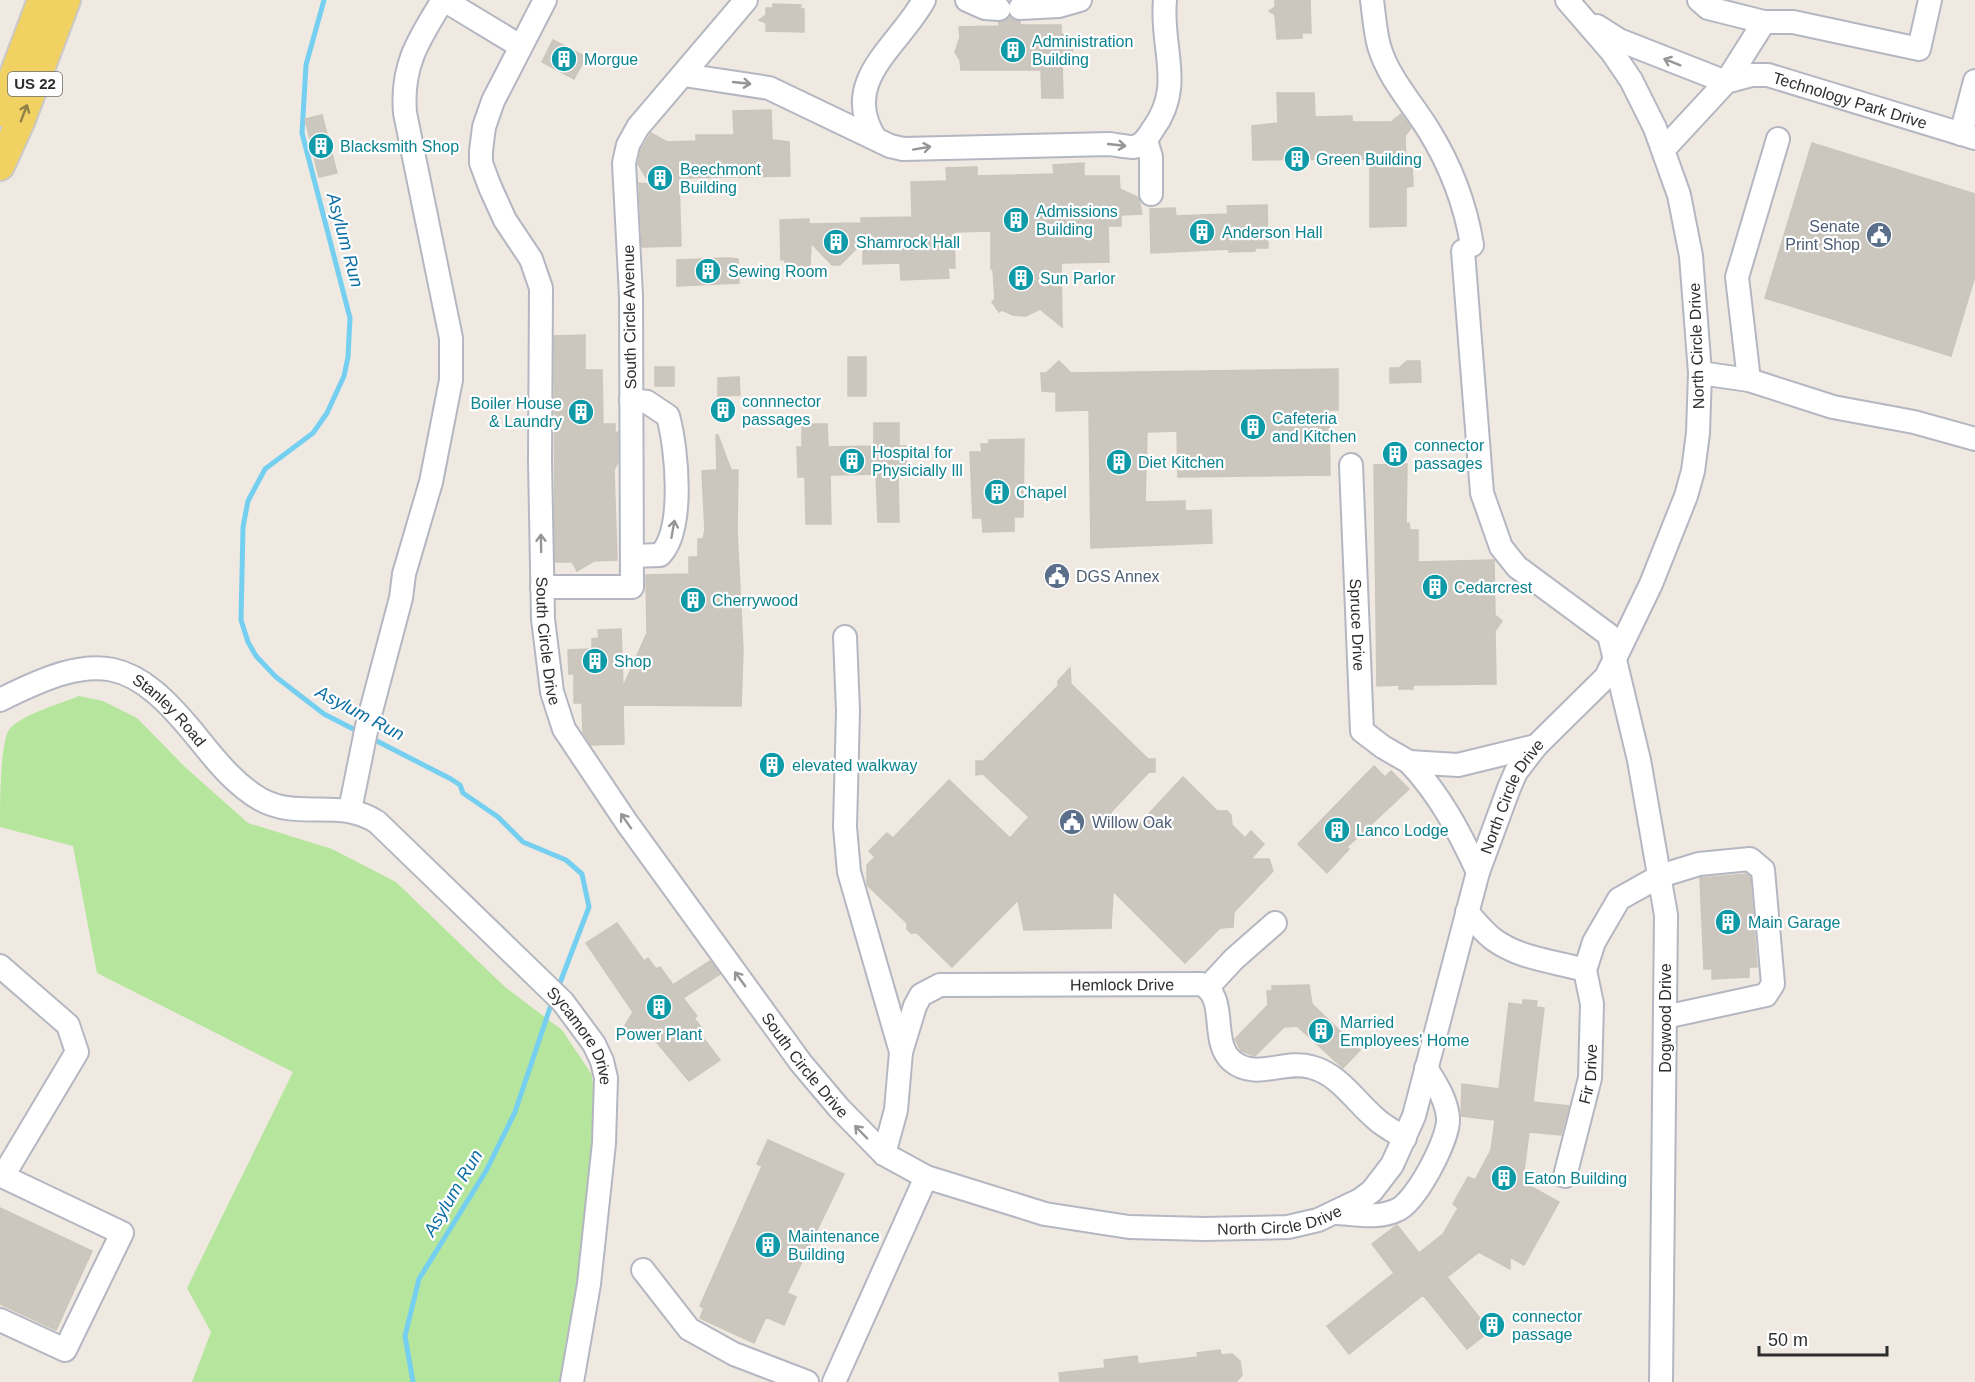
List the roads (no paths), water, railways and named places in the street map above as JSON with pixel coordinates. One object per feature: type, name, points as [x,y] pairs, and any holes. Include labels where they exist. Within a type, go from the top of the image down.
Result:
[{"type":"main road","name":"US 22","points":[[0,112],[42,0]]},
{"type":"main road","name":"US 22","points":[[0,166],[20,122],[66,0]]},
{"type":"street","points":[[350,810],[365,736],[401,598],[404,574],[431,482],[451,380],[451,338],[405,113],[404,81],[410,59],[444,0],[520,46]]},
{"type":"street","name":"South Circle Drive","points":[[545,0],[488,114],[481,140],[481,163],[497,204],[531,259],[541,288],[542,587],[552,692],[564,729],[575,750],[801,1063],[838,1108],[884,1154],[926,1177]]},
{"type":"street","name":"South Circle Avenue","points":[[542,587],[632,587],[631,296],[624,163],[628,145],[638,127],[746,0]]},
{"type":"street","points":[[875,138],[864,117],[869,79],[882,56],[909,24],[924,0]]},
{"type":"street","points":[[967,0],[985,8],[1010,9],[1059,6],[1080,0]]},
{"type":"street","points":[[684,75],[769,88],[890,146],[915,150],[933,146],[1110,144],[1133,147],[1146,140],[1168,101],[1170,69],[1165,0]]},
{"type":"street","name":"Dogwood Drive","points":[[1372,0],[1379,46],[1391,74],[1428,129],[1455,178],[1467,211],[1482,493],[1492,528],[1501,548],[1517,567],[1609,635],[1639,760],[1666,915],[1661,1382]]},
{"type":"street","points":[[1713,4],[1764,22],[1793,22],[1919,49],[1930,0]]},
{"type":"street","points":[[1571,4],[1619,40],[1726,82]]},
{"type":"street","name":"North Circle Drive","points":[[926,1177],[1045,1214],[1129,1227],[1190,1229],[1288,1227],[1335,1213],[1372,1191],[1392,1165],[1405,1138],[1426,1068],[1478,872],[1509,788],[1516,772],[1536,746],[1606,677],[1651,584],[1686,496],[1693,471],[1698,433],[1700,373],[1691,256],[1679,195],[1664,149],[1632,80],[1612,52],[1571,4]]},
{"type":"street","points":[[1664,149],[1726,82],[1764,22]]},
{"type":"street","name":"Technology Park Drive","points":[[1726,82],[1752,75],[1768,75],[1968,136]]},
{"type":"street","points":[[1968,136],[1975,81]]},
{"type":"street","points":[[1749,380],[1737,277],[1778,139]]},
{"type":"street","points":[[1146,140],[1150,157],[1151,194]]},
{"type":"street","points":[[1700,373],[1749,380],[1833,407],[1914,422],[1975,439]]},
{"type":"street","points":[[631,400],[647,402],[668,416],[675,441],[675,528],[669,547],[660,555],[632,556]]},
{"type":"street","name":"Spruce Drive","points":[[1351,465],[1362,731],[1409,762],[1432,787],[1444,805],[1478,872]]},
{"type":"street","points":[[846,637],[848,721],[845,827],[849,872],[901,1052]]},
{"type":"street","name":"Stanley Road","points":[[0,700],[64,672],[96,669],[123,672],[145,683],[168,701],[217,761],[249,792],[286,809],[322,810]]},
{"type":"street","name":"Spruce Drive","points":[[1409,762],[1458,765],[1536,746]]},
{"type":"street","name":"Sycamore Drive","points":[[322,810],[350,810],[367,815],[388,831],[556,995],[594,1044],[606,1078],[604,1143],[582,1338],[572,1382]]},
{"type":"street","name":"Fir Drive","points":[[1565,1176],[1590,1078],[1592,1004],[1585,970],[1594,942],[1619,899],[1660,876],[1699,864],[1750,859],[1763,870],[1773,984],[1766,995],[1665,1017]]},
{"type":"street","points":[[1467,912],[1493,938],[1512,950],[1533,959],[1585,970]]},
{"type":"street","points":[[1275,923],[1234,959],[1208,987],[1216,1002],[1221,1041],[1231,1059],[1251,1070],[1288,1065],[1317,1069],[1343,1086],[1376,1119],[1405,1138]]},
{"type":"street","points":[[0,966],[68,1025],[77,1052],[1,1176],[122,1233],[65,1350],[0,1320]]},
{"type":"street","name":"Hemlock Drive","points":[[884,1154],[896,1110],[900,1086],[901,1052],[921,995],[940,985],[1196,982],[1208,987]]},
{"type":"street","points":[[1335,1213],[1380,1215],[1399,1210],[1424,1178],[1444,1138],[1449,1121],[1446,1103],[1426,1068]]},
{"type":"street","points":[[834,1382],[926,1177]]},
{"type":"street","points":[[643,1270],[689,1329],[734,1354],[807,1382]]},
{"type":"waterway","name":"Asylum Run","points":[[324,0],[306,65],[302,133],[350,318],[348,357],[344,376],[327,413],[313,433],[265,469],[248,501],[243,527],[241,620],[248,642],[256,656],[276,677],[324,714],[361,733]]},
{"type":"waterway","name":"Asylum Run","points":[[369,737],[451,779],[460,785],[463,793],[498,817],[523,842],[566,860],[582,874],[589,907],[558,988]]},
{"type":"waterway","name":"Asylum Run","points":[[413,1382],[405,1336],[419,1279],[486,1171],[515,1112],[553,999]]},
{"type":"place","name":"Administration Building","points":[[1013,50]]},
{"type":"place","name":"Morgue","points":[[564,59]]},
{"type":"place","name":"Blacksmith Shop","points":[[321,146]]},
{"type":"place","name":"Green Building","points":[[1297,159]]},
{"type":"place","name":"Beechmont Building","points":[[660,178]]},
{"type":"place","name":"Admissions Building","points":[[1016,220]]},
{"type":"place","name":"Anderson Hall","points":[[1202,232]]},
{"type":"place","name":"Senate Print Shop","points":[[1879,235]]},
{"type":"place","name":"Shamrock Hall","points":[[836,242]]},
{"type":"place","name":"Sewing Room","points":[[708,271]]},
{"type":"place","name":"Sun Parlor","points":[[1021,278]]},
{"type":"place","name":"connnector passages","points":[[723,410]]},
{"type":"place","name":"Boiler House & Laundry","points":[[581,412]]},
{"type":"place","name":"Cafeteria and Kitchen","points":[[1253,427]]},
{"type":"place","name":"connector passages","points":[[1395,454]]},
{"type":"place","name":"Hospital for Physicially Ill","points":[[852,461]]},
{"type":"place","name":"Diet Kitchen","points":[[1119,462]]},
{"type":"place","name":"Chapel","points":[[997,492]]},
{"type":"place","name":"DGS Annex","points":[[1057,576]]},
{"type":"place","name":"Cedarcrest","points":[[1435,587]]},
{"type":"place","name":"Cherrywood","points":[[693,600]]},
{"type":"place","name":"Shop","points":[[595,661]]},
{"type":"place","name":"elevated walkway","points":[[772,765]]},
{"type":"place","name":"Willow Oak","points":[[1072,822]]},
{"type":"place","name":"Lanco Lodge","points":[[1337,830]]},
{"type":"place","name":"Main Garage","points":[[1728,922]]},
{"type":"place","name":"Power Plant","points":[[659,1007]]},
{"type":"place","name":"Married Employees' Home","points":[[1321,1031]]},
{"type":"place","name":"Eaton Building","points":[[1504,1178]]},
{"type":"place","name":"Maintenance Building","points":[[768,1245]]},
{"type":"place","name":"connector passage","points":[[1492,1325]]}]
